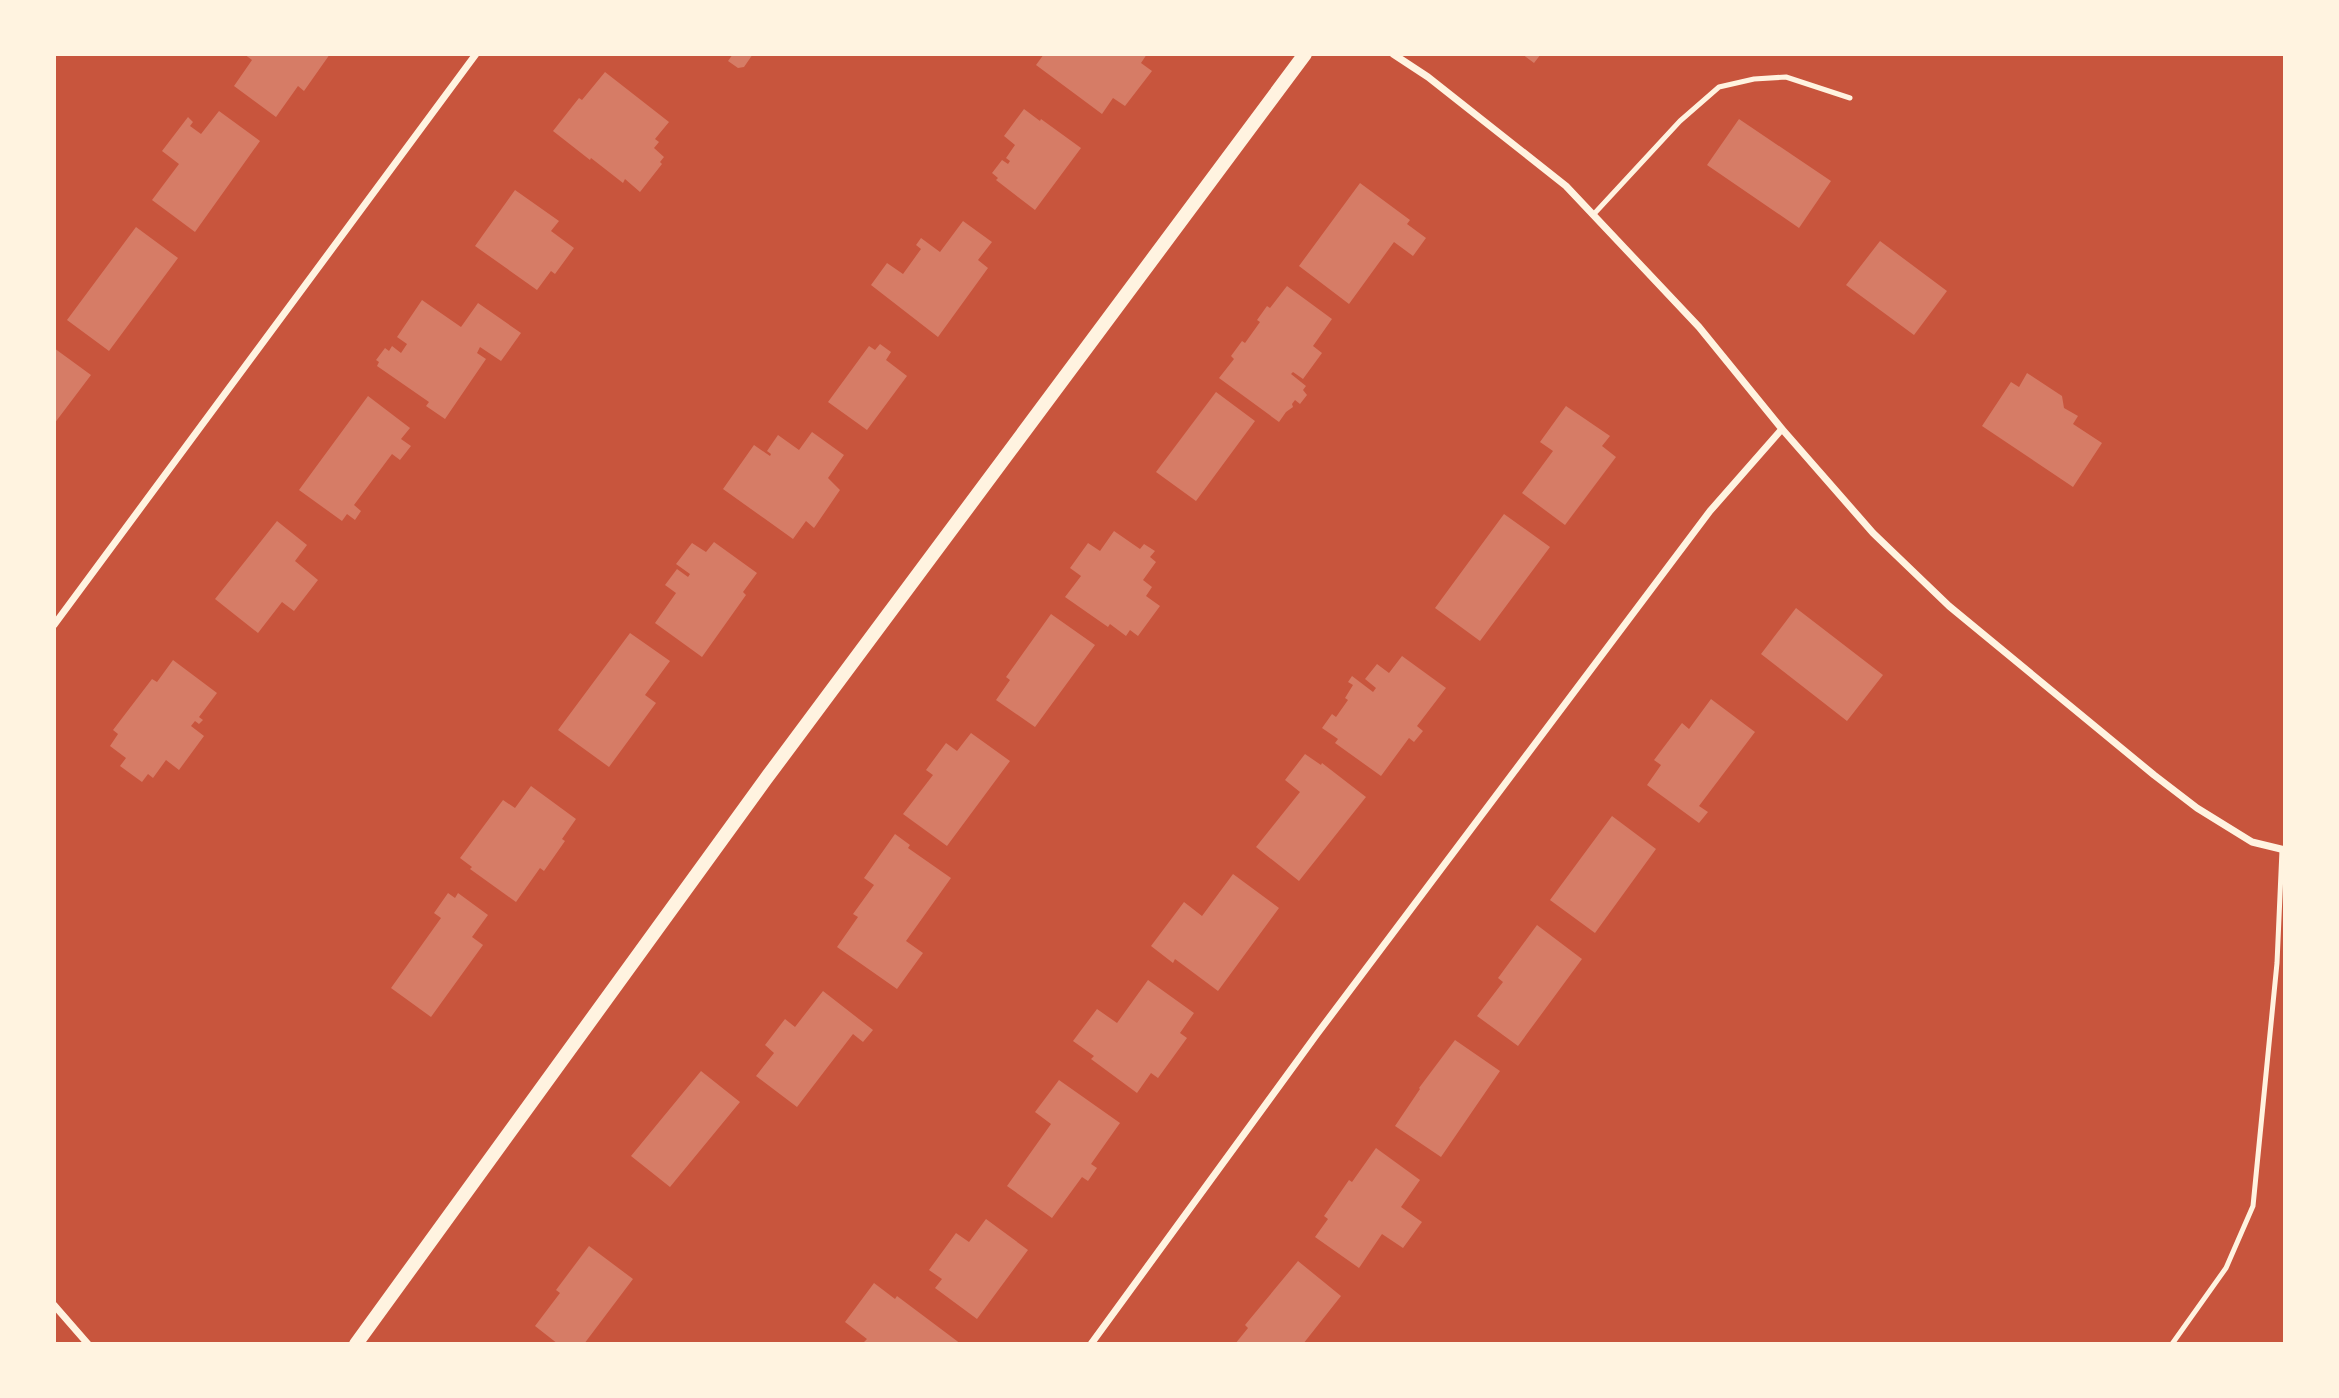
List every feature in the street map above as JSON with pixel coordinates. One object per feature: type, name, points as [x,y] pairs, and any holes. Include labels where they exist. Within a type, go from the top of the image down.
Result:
[{"type":"main road","points":[[356,1344],[773,769],[1305,54]]},
{"type":"street","points":[[54,625],[476,54]]},
{"type":"street","points":[[1393,54],[1428,77],[1566,186],[1699,327],[1782,429],[1873,533],[1949,606],[2154,775],[2197,807],[2252,842],[2284,850]]},
{"type":"street","points":[[1091,1344],[1317,1034],[1702,522],[1782,429]]},
{"type":"street","points":[[54,1305],[88,1344]]},
{"type":"lane","points":[[1593,215],[1679,121],[1720,87],[1754,79],[1786,78],[1850,98]]},
{"type":"lane","points":[[2172,1344],[2226,1268],[2253,1206],[2277,963],[2284,850]]},
{"type":"building","points":[[244,54],[330,54],[304,91],[298,86],[276,117],[234,86],[252,60]]},
{"type":"building","points":[[733,54],[753,54],[744,67],[738,68],[728,61]]},
{"type":"building","points":[[1044,54],[1147,54],[1141,63],[1152,71],[1125,106],[1113,98],[1102,114],[1036,65]]},
{"type":"building","points":[[1522,54],[1541,54],[1534,63]]},
{"type":"building","points":[[605,72],[669,122],[655,139],[659,142],[654,148],[664,157],[660,162],[662,164],[640,192],[625,179],[623,183],[591,158],[590,160],[553,131],[579,98],[582,100]]},
{"type":"building","points":[[1024,109],[1081,148],[1035,210],[996,180],[998,178],[992,173],[1002,160],[1008,164],[1010,161],[1006,158],[1015,145],[1004,136]]},
{"type":"building","points":[[219,111],[260,141],[195,232],[152,200],[179,164],[162,151],[188,117],[193,122],[190,126],[201,134]]},
{"type":"building","points":[[1739,119],[1831,181],[1799,228],[1707,165]]},
{"type":"building","points":[[1360,183],[1410,220],[1407,224],[1426,238],[1413,256],[1394,242],[1349,304],[1299,266]]},
{"type":"building","points":[[515,190],[559,221],[551,231],[574,248],[555,274],[551,271],[537,290],[475,246]]},
{"type":"building","points":[[963,221],[992,242],[978,260],[988,268],[938,337],[871,285],[887,263],[903,274],[921,249],[916,245],[921,238],[940,252]]},
{"type":"building","points":[[136,227],[178,258],[109,351],[67,320]]},
{"type":"building","points":[[1880,241],[1947,291],[1914,335],[1846,285]]},
{"type":"building","points":[[1287,286],[1332,319],[1313,346],[1322,353],[1303,379],[1293,372],[1291,374],[1306,386],[1303,390],[1307,395],[1300,404],[1295,400],[1293,407],[1279,422],[1219,378],[1234,359],[1231,356],[1242,341],[1245,343],[1260,322],[1257,320],[1267,306],[1270,308]]},
{"type":"building","points":[[422,300],[461,327],[478,303],[521,333],[501,361],[480,347],[477,353],[486,359],[445,419],[426,406],[429,402],[377,366],[379,362],[376,360],[385,348],[389,351],[392,346],[401,353],[407,344],[397,337]]},
{"type":"building","points":[[880,344],[891,352],[886,360],[907,376],[867,430],[828,402],[869,346],[875,350]]},
{"type":"building","points":[[54,348],[91,375],[54,424]]},
{"type":"building","points":[[2027,373],[2062,396],[2064,408],[2078,416],[2073,424],[2102,443],[2073,487],[1982,426],[2011,382],[2019,387]]},
{"type":"building","points":[[1216,392],[1255,421],[1196,501],[1156,472]]},
{"type":"building","points":[[368,396],[410,428],[401,439],[411,446],[400,460],[392,454],[354,505],[361,511],[355,520],[347,514],[342,521],[299,490]]},
{"type":"building","points":[[1566,406],[1610,436],[1602,446],[1616,457],[1565,525],[1522,493],[1553,451],[1540,442]]},
{"type":"building","points":[[812,432],[844,455],[828,478],[840,490],[814,528],[806,521],[793,539],[723,489],[754,445],[770,456],[767,451],[778,435],[799,450]]},
{"type":"building","points":[[1504,514],[1550,547],[1480,641],[1435,608]]},
{"type":"building","points":[[277,521],[307,545],[295,561],[318,580],[294,611],[282,602],[258,633],[215,599]]},
{"type":"building","points":[[1114,531],[1140,549],[1144,544],[1155,551],[1150,557],[1156,562],[1143,580],[1152,587],[1146,596],[1160,606],[1138,636],[1130,630],[1126,636],[1110,624],[1108,627],[1065,597],[1081,576],[1070,568],[1088,543],[1100,551]]},
{"type":"building","points":[[714,542],[757,573],[743,592],[746,595],[702,657],[655,623],[676,593],[665,585],[677,569],[688,577],[690,574],[676,564],[692,543],[706,552]]},
{"type":"building","points":[[1796,608],[1883,675],[1847,721],[1761,654]]},
{"type":"building","points":[[1051,614],[1095,645],[1035,727],[996,700],[1010,680],[1006,677]]},
{"type":"building","points":[[630,633],[670,661],[645,695],[656,703],[609,767],[558,730]]},
{"type":"building","points":[[1402,656],[1446,688],[1417,726],[1423,731],[1414,742],[1409,738],[1381,776],[1335,743],[1338,739],[1322,728],[1332,714],[1336,717],[1348,700],[1345,698],[1353,685],[1348,682],[1352,676],[1373,692],[1376,688],[1365,679],[1377,664],[1389,673]]},
{"type":"building","points":[[173,660],[217,693],[199,717],[203,720],[199,724],[195,721],[191,726],[204,736],[179,770],[166,760],[153,778],[148,774],[142,782],[120,766],[126,758],[110,746],[118,734],[113,730],[152,679],[157,682]]},
{"type":"building","points":[[1711,699],[1755,732],[1699,806],[1708,812],[1699,823],[1647,785],[1661,765],[1654,760],[1682,723],[1689,729]]},
{"type":"building","points":[[971,733],[1010,761],[947,846],[903,814],[933,775],[926,770],[946,743],[957,751]]},
{"type":"building","points":[[1305,754],[1321,765],[1322,763],[1366,797],[1299,881],[1256,847],[1300,792],[1285,780]]},
{"type":"building","points":[[531,786],[576,819],[562,839],[565,841],[544,871],[540,868],[516,902],[470,869],[472,867],[460,858],[503,800],[515,808]]},
{"type":"building","points":[[1612,816],[1656,849],[1595,933],[1550,900]]},
{"type":"building","points":[[895,834],[910,845],[908,848],[951,878],[906,941],[923,953],[897,989],[837,947],[858,917],[853,914],[874,885],[864,878]]},
{"type":"building","points":[[1233,874],[1279,908],[1218,991],[1175,959],[1173,963],[1151,946],[1184,902],[1202,916]]},
{"type":"building","points":[[448,893],[455,898],[458,893],[488,915],[472,937],[483,945],[431,1017],[391,988],[441,918],[434,913]]},
{"type":"building","points":[[1537,925],[1582,959],[1518,1046],[1477,1016],[1503,982],[1498,978]]},
{"type":"building","points":[[1148,980],[1194,1013],[1180,1033],[1187,1038],[1158,1078],[1151,1073],[1137,1093],[1091,1059],[1094,1056],[1073,1041],[1097,1009],[1117,1023]]},
{"type":"building","points":[[823,991],[873,1030],[863,1042],[853,1034],[797,1107],[756,1076],[774,1053],[765,1045],[785,1019],[795,1027]]},
{"type":"building","points":[[1455,1040],[1500,1071],[1441,1157],[1395,1126]]},
{"type":"building","points":[[701,1071],[740,1102],[670,1187],[631,1156]]},
{"type":"building","points":[[1059,1080],[1120,1123],[1091,1164],[1097,1168],[1088,1181],[1082,1177],[1052,1218],[1007,1186],[1051,1124],[1035,1112]]},
{"type":"building","points":[[1376,1148],[1420,1180],[1401,1207],[1422,1222],[1403,1248],[1382,1234],[1359,1268],[1315,1237],[1328,1219],[1324,1216]]},
{"type":"building","points":[[986,1219],[1028,1250],[977,1319],[935,1288],[942,1279],[929,1270],[956,1233],[969,1242]]},
{"type":"building","points":[[589,1246],[633,1279],[584,1344],[558,1344],[535,1326],[560,1293],[556,1290]]},
{"type":"building","points":[[1298,1261],[1341,1296],[1303,1344],[1235,1344],[1248,1328],[1245,1325]]},
{"type":"building","points":[[874,1283],[895,1299],[897,1296],[961,1344],[866,1344],[864,1342],[867,1339],[845,1322]]}]
